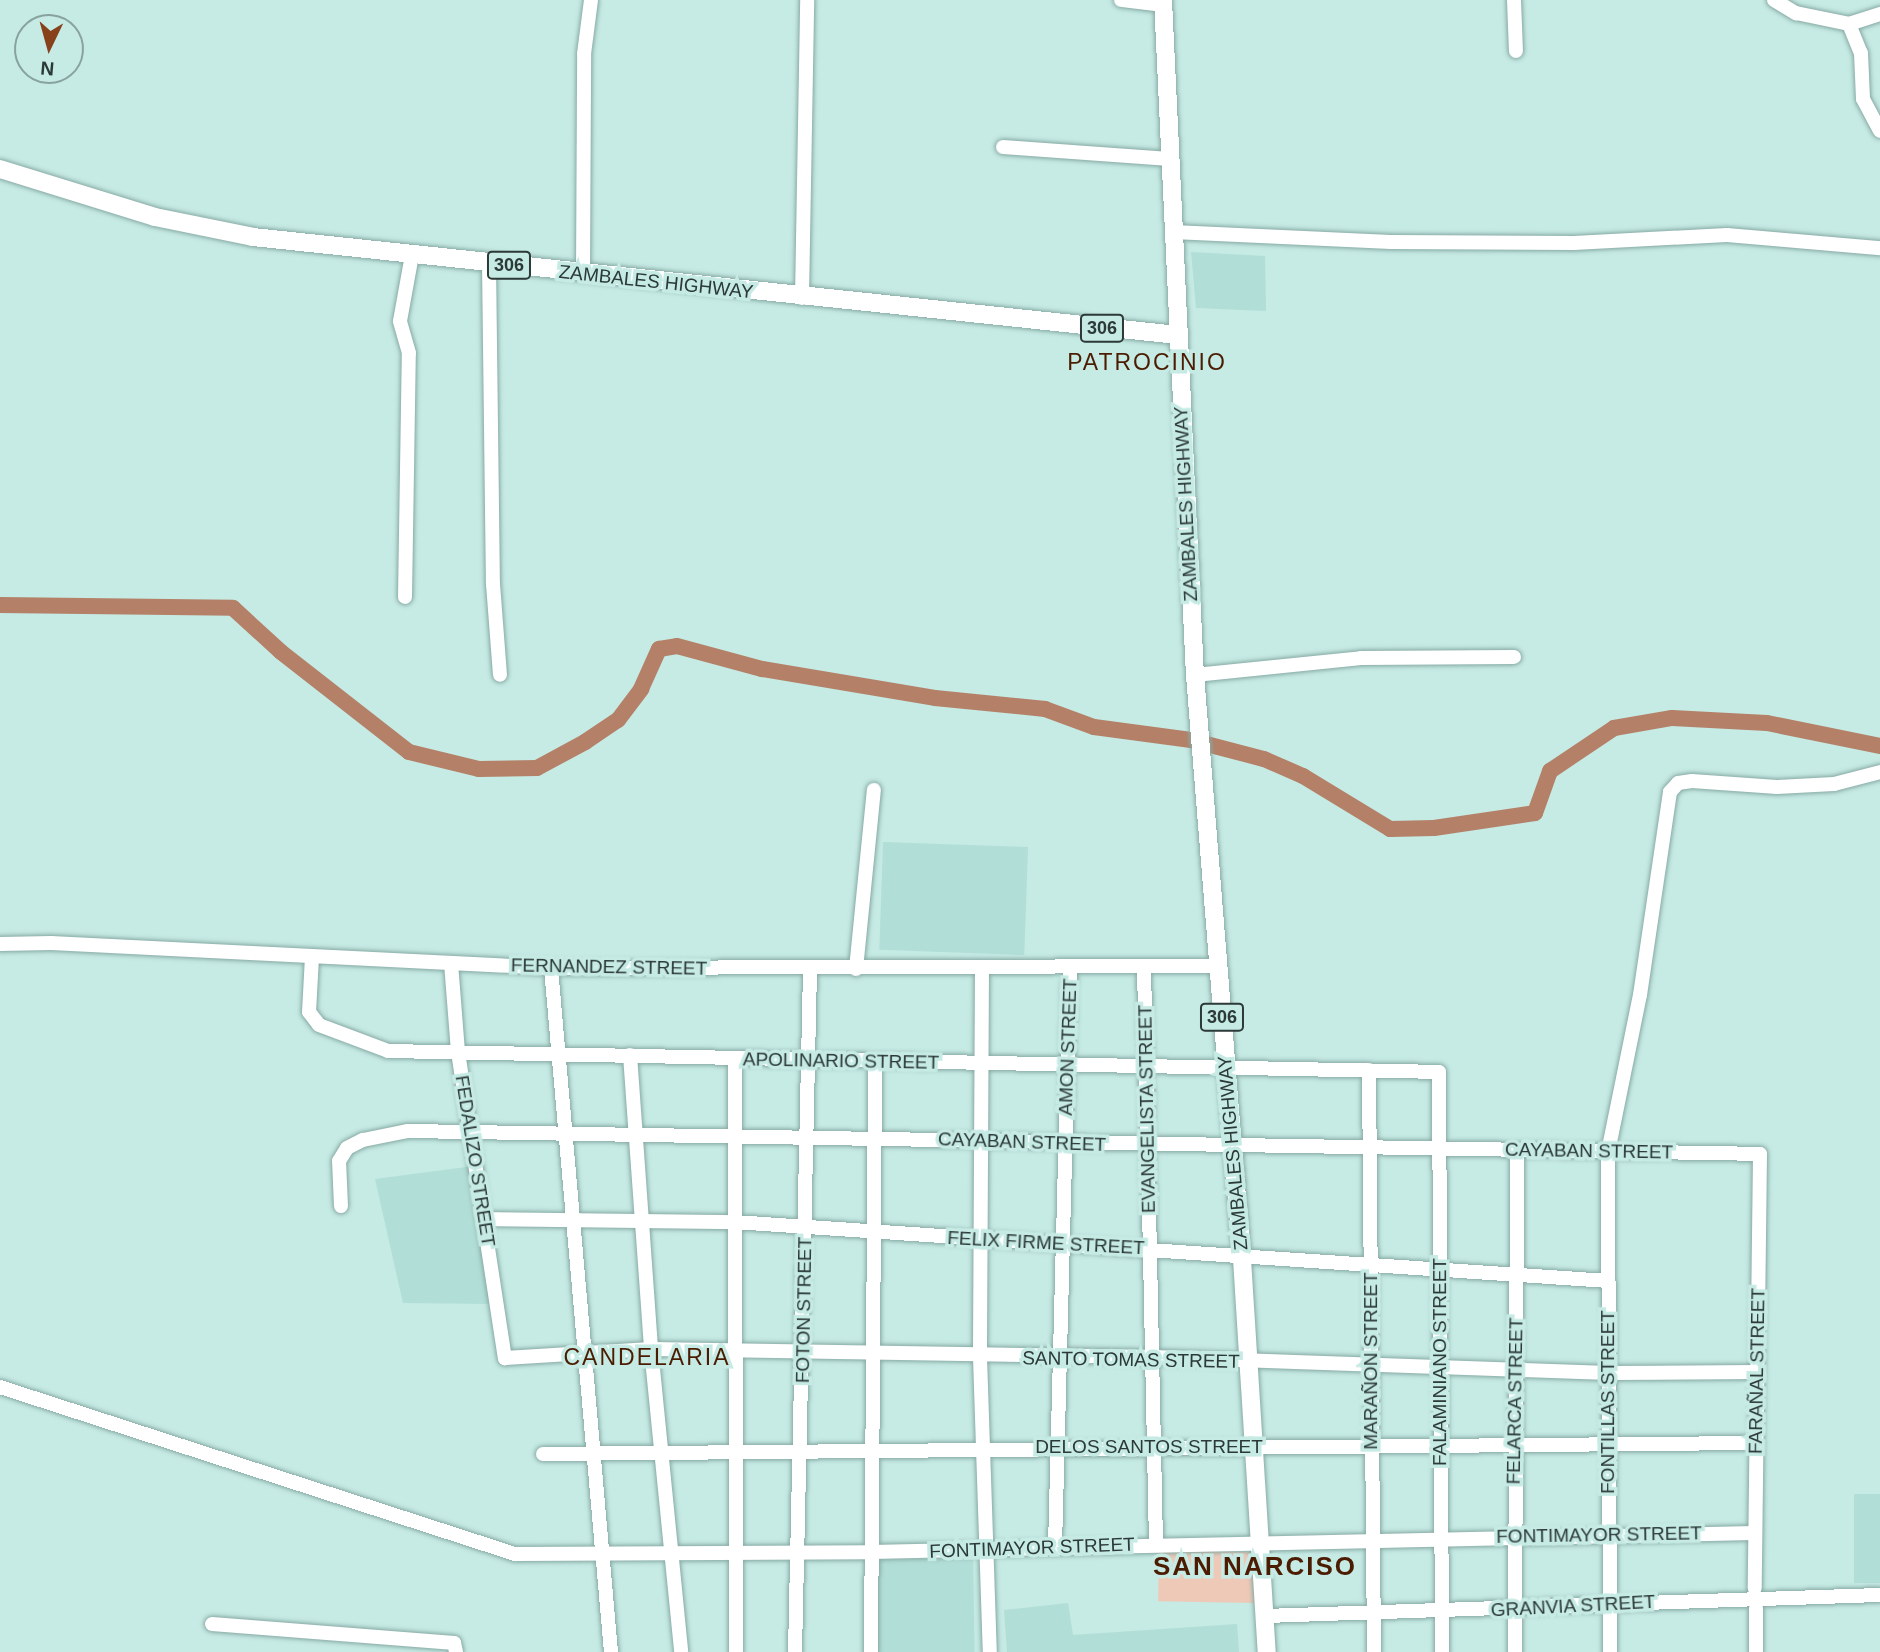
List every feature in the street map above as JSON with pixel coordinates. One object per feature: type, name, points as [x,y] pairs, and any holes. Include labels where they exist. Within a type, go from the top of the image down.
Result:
[{"type":"main road","points":[[1163,2],[1177,335]]},
{"type":"main road","name":"ZAMBALES HIGHWAY","points":[[0,169],[203,228],[583,274],[1177,335],[1195,675],[1242,1259],[1267,1652]]},
{"type":"street","points":[[583,274],[584,54],[591,0]]},
{"type":"street","points":[[802,298],[807,0]]},
{"type":"street","points":[[1121,0],[1163,2]]},
{"type":"street","points":[[1514,0],[1516,51]]},
{"type":"street","points":[[1774,0],[1796,13],[1849,24],[1880,13]]},
{"type":"street","points":[[1849,24],[1861,53],[1863,99],[1880,131]]},
{"type":"street","points":[[1003,147],[1170,159]]},
{"type":"street","points":[[1173,232],[1391,242],[1574,243],[1727,235],[1880,248]]},
{"type":"street","points":[[405,597],[409,353],[400,321],[412,255]]},
{"type":"street","points":[[489,263],[493,584],[500,675]]},
{"type":"street","points":[[1195,675],[1361,658],[1514,657]]},
{"type":"street","name":"FONTILLAS STREET","points":[[1610,1652],[1607,1534],[1608,1152],[1640,995],[1670,792],[1678,783],[1692,781],[1777,787],[1834,784],[1880,772]]},
{"type":"street","points":[[856,969],[874,790]]},
{"type":"street","name":"FERNANDEZ STREET","points":[[0,944],[51,943],[551,968],[1218,966]]},
{"type":"street","name":"APOLINARIO STREET","points":[[312,957],[309,1012],[319,1025],[388,1051],[560,1052],[735,1059],[1439,1072]]},
{"type":"street","name":"FEDALIZO STREET","points":[[451,963],[458,1052],[473,1131],[505,1357]]},
{"type":"street","name":"EVANGELISTA STREET","points":[[1144,966],[1156,1545]]},
{"type":"street","points":[[982,967],[979,1064],[981,1357],[990,1550],[990,1652]]},
{"type":"street","name":"AMON STREET","points":[[1055,1546],[1070,967]]},
{"type":"street","points":[[551,968],[572,1217],[597,1454],[611,1652]]},
{"type":"street","name":"FOTON STREET","points":[[795,1652],[810,969]]},
{"type":"street","points":[[630,1055],[651,1349],[681,1652]]},
{"type":"street","points":[[735,1059],[736,1652]]},
{"type":"street","points":[[871,1652],[874,1062]]},
{"type":"street","name":"MARAÑON STREET","points":[[1369,1070],[1374,1652]]},
{"type":"street","name":"FALAMINIANO STREET","points":[[1439,1072],[1442,1652]]},
{"type":"street","name":"CAYABAN STREET","points":[[341,1206],[339,1161],[347,1148],[384,1134],[473,1131],[1233,1147],[1760,1154]]},
{"type":"street","name":"FELARCA STREET","points":[[1515,1652],[1513,1536],[1517,1150]]},
{"type":"street","name":"FARAÑAL STREET","points":[[1755,1588],[1760,1154]]},
{"type":"street","name":"FELIX FIRME STREET","points":[[484,1219],[572,1217],[734,1222],[1150,1249],[1242,1259],[1371,1264],[1608,1281]]},
{"type":"street","name":"SANTO TOMAS STREET","points":[[505,1357],[585,1350],[651,1349],[981,1357],[1153,1357],[1249,1363],[1609,1373],[1757,1372]]},
{"type":"street","name":"FONTIMAYOR STREET","points":[[0,1387],[478,1544],[516,1554],[603,1557],[736,1555],[990,1550],[1261,1540],[1754,1533]]},
{"type":"street","name":"DELOS SANTOS STREET","points":[[543,1454],[800,1453],[1056,1447],[1609,1447],[1755,1443]]},
{"type":"street","name":"GRANVIA STREET","points":[[1265,1616],[1442,1613],[1609,1604],[1880,1595]]},
{"type":"street","points":[[1756,1608],[1756,1652]]},
{"type":"street","points":[[212,1624],[454,1643],[456,1652]]},
{"type":"shaded area","points":[[1191,252],[1265,256],[1266,311],[1196,308]]},
{"type":"shaded area","points":[[883,842],[1028,847],[1024,955],[879,950]]},
{"type":"shaded area","points":[[474,1166],[493,1304],[403,1303],[375,1179]]},
{"type":"shaded area","points":[[1854,1494],[1880,1494],[1880,1583],[1854,1583]]},
{"type":"shaded area","points":[[1159,1550],[1255,1552],[1254,1603],[1158,1601]]},
{"type":"shaded area","points":[[973,1558],[975,1652],[878,1652],[876,1560]]},
{"type":"shaded area","points":[[1068,1603],[1073,1635],[1237,1624],[1239,1652],[1007,1652],[1004,1610]]},
{"type":"waterway","points":[[0,605],[233,608],[281,652],[409,752],[479,769],[537,768],[585,742],[618,720],[641,689],[659,649],[677,646],[762,669],[935,698],[1045,709],[1094,727],[1191,740],[1264,759],[1303,776],[1390,829],[1434,828],[1535,813],[1550,771],[1614,728],[1672,718],[1767,723],[1880,746]]},
{"type":"district","name":"PATROCINIO","points":[[1147,362]]},
{"type":"district","name":"CANDELARIA","points":[[647,1357]]},
{"type":"district","name":"SAN NARCISO","points":[[1255,1567]]}]
